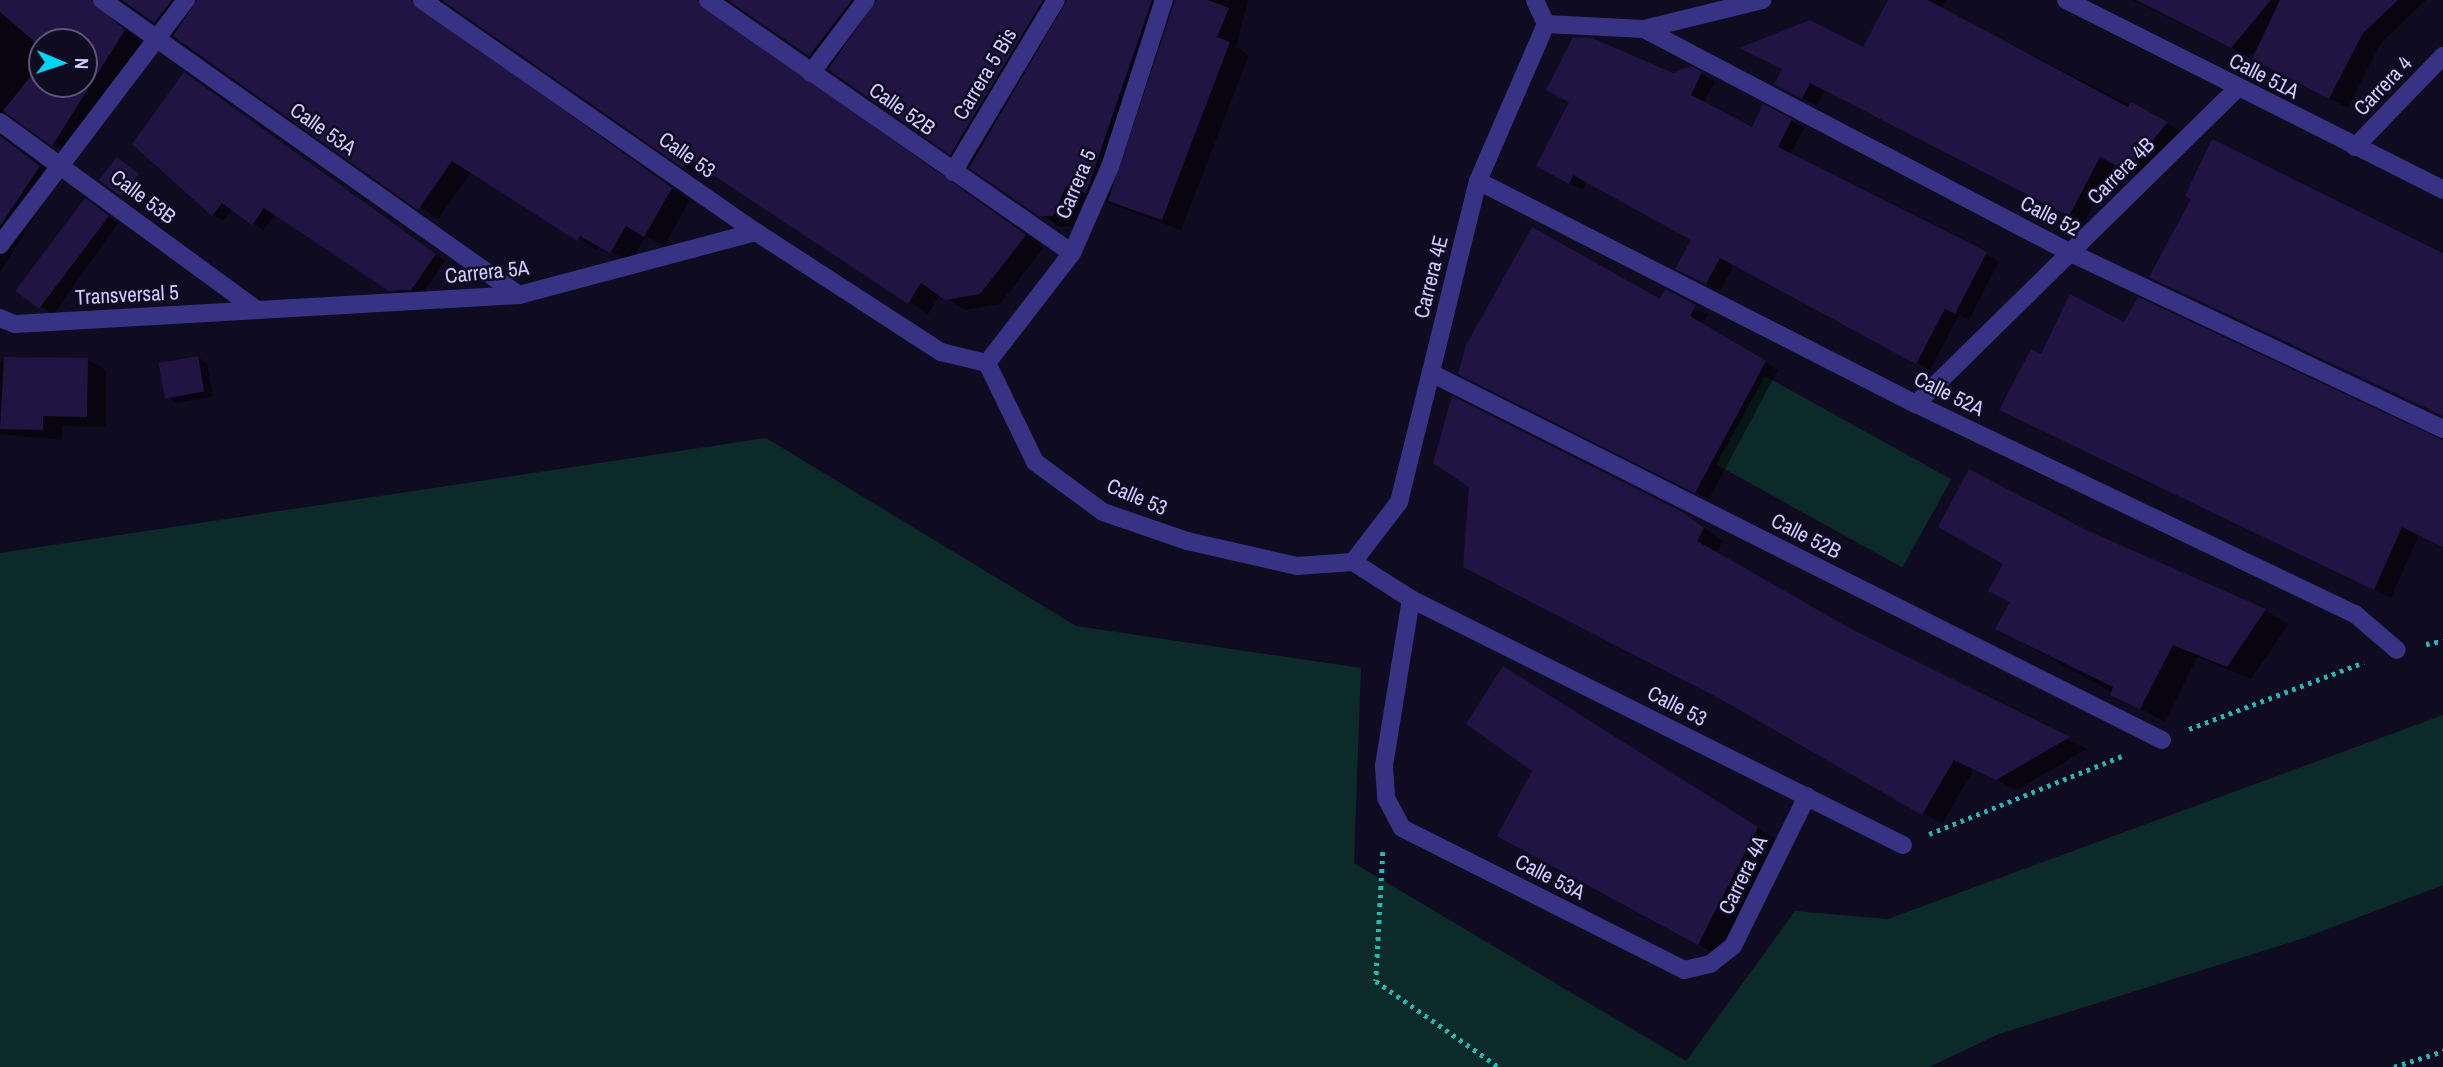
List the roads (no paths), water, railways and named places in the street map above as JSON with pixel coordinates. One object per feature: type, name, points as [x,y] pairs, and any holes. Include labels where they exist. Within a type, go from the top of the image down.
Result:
[{"type":"street","name":"Calle 53A","points":[[102,0],[519,295]]},
{"type":"street","points":[[0,245],[186,0]]},
{"type":"street","name":"Calle 53","points":[[422,0],[756,232],[942,352],[987,363],[1035,462],[1103,512],[1186,541],[1297,566],[1353,562],[1411,599],[1903,845]]},
{"type":"street","name":"Calle 52B","points":[[708,0],[1072,253]]},
{"type":"street","points":[[811,73],[866,0]]},
{"type":"street","name":"Carrera 5 Bis","points":[[953,172],[1056,0]]},
{"type":"street","name":"Carrera 5","points":[[987,363],[1072,253],[1110,167],[1164,0]]},
{"type":"street","points":[[1535,0],[1546,24],[1644,29],[1762,0]]},
{"type":"street","name":"Calle 51A","points":[[2066,0],[2443,190]]},
{"type":"street","name":"Carrera 4E","points":[[1353,562],[1399,502],[1478,181],[1546,24]]},
{"type":"street","name":"Calle 52","points":[[1644,29],[2071,253],[2443,429]]},
{"type":"street","name":"Carrera 4","points":[[2355,147],[2443,56]]},
{"type":"street","name":"Carrera 4B","points":[[1916,404],[2238,88]]},
{"type":"street","name":"Calle 53B","points":[[0,122],[61,164],[257,310]]},
{"type":"street","name":"Calle 52A","points":[[1478,181],[1916,404],[2355,614],[2397,650]]},
{"type":"street","name":"Carrera 5A","points":[[257,310],[519,295],[756,232]]},
{"type":"street","name":"Transversal 5","points":[[0,318],[15,324],[257,310]]},
{"type":"street","name":"Calle 52B","points":[[1431,373],[2162,740]]},
{"type":"street","name":"Calle 53A","points":[[1411,599],[1384,766],[1386,798],[1402,828],[1684,970],[1710,964]]},
{"type":"street","name":"Carrera 4A","points":[[1710,964],[1733,946],[1807,796]]}]
